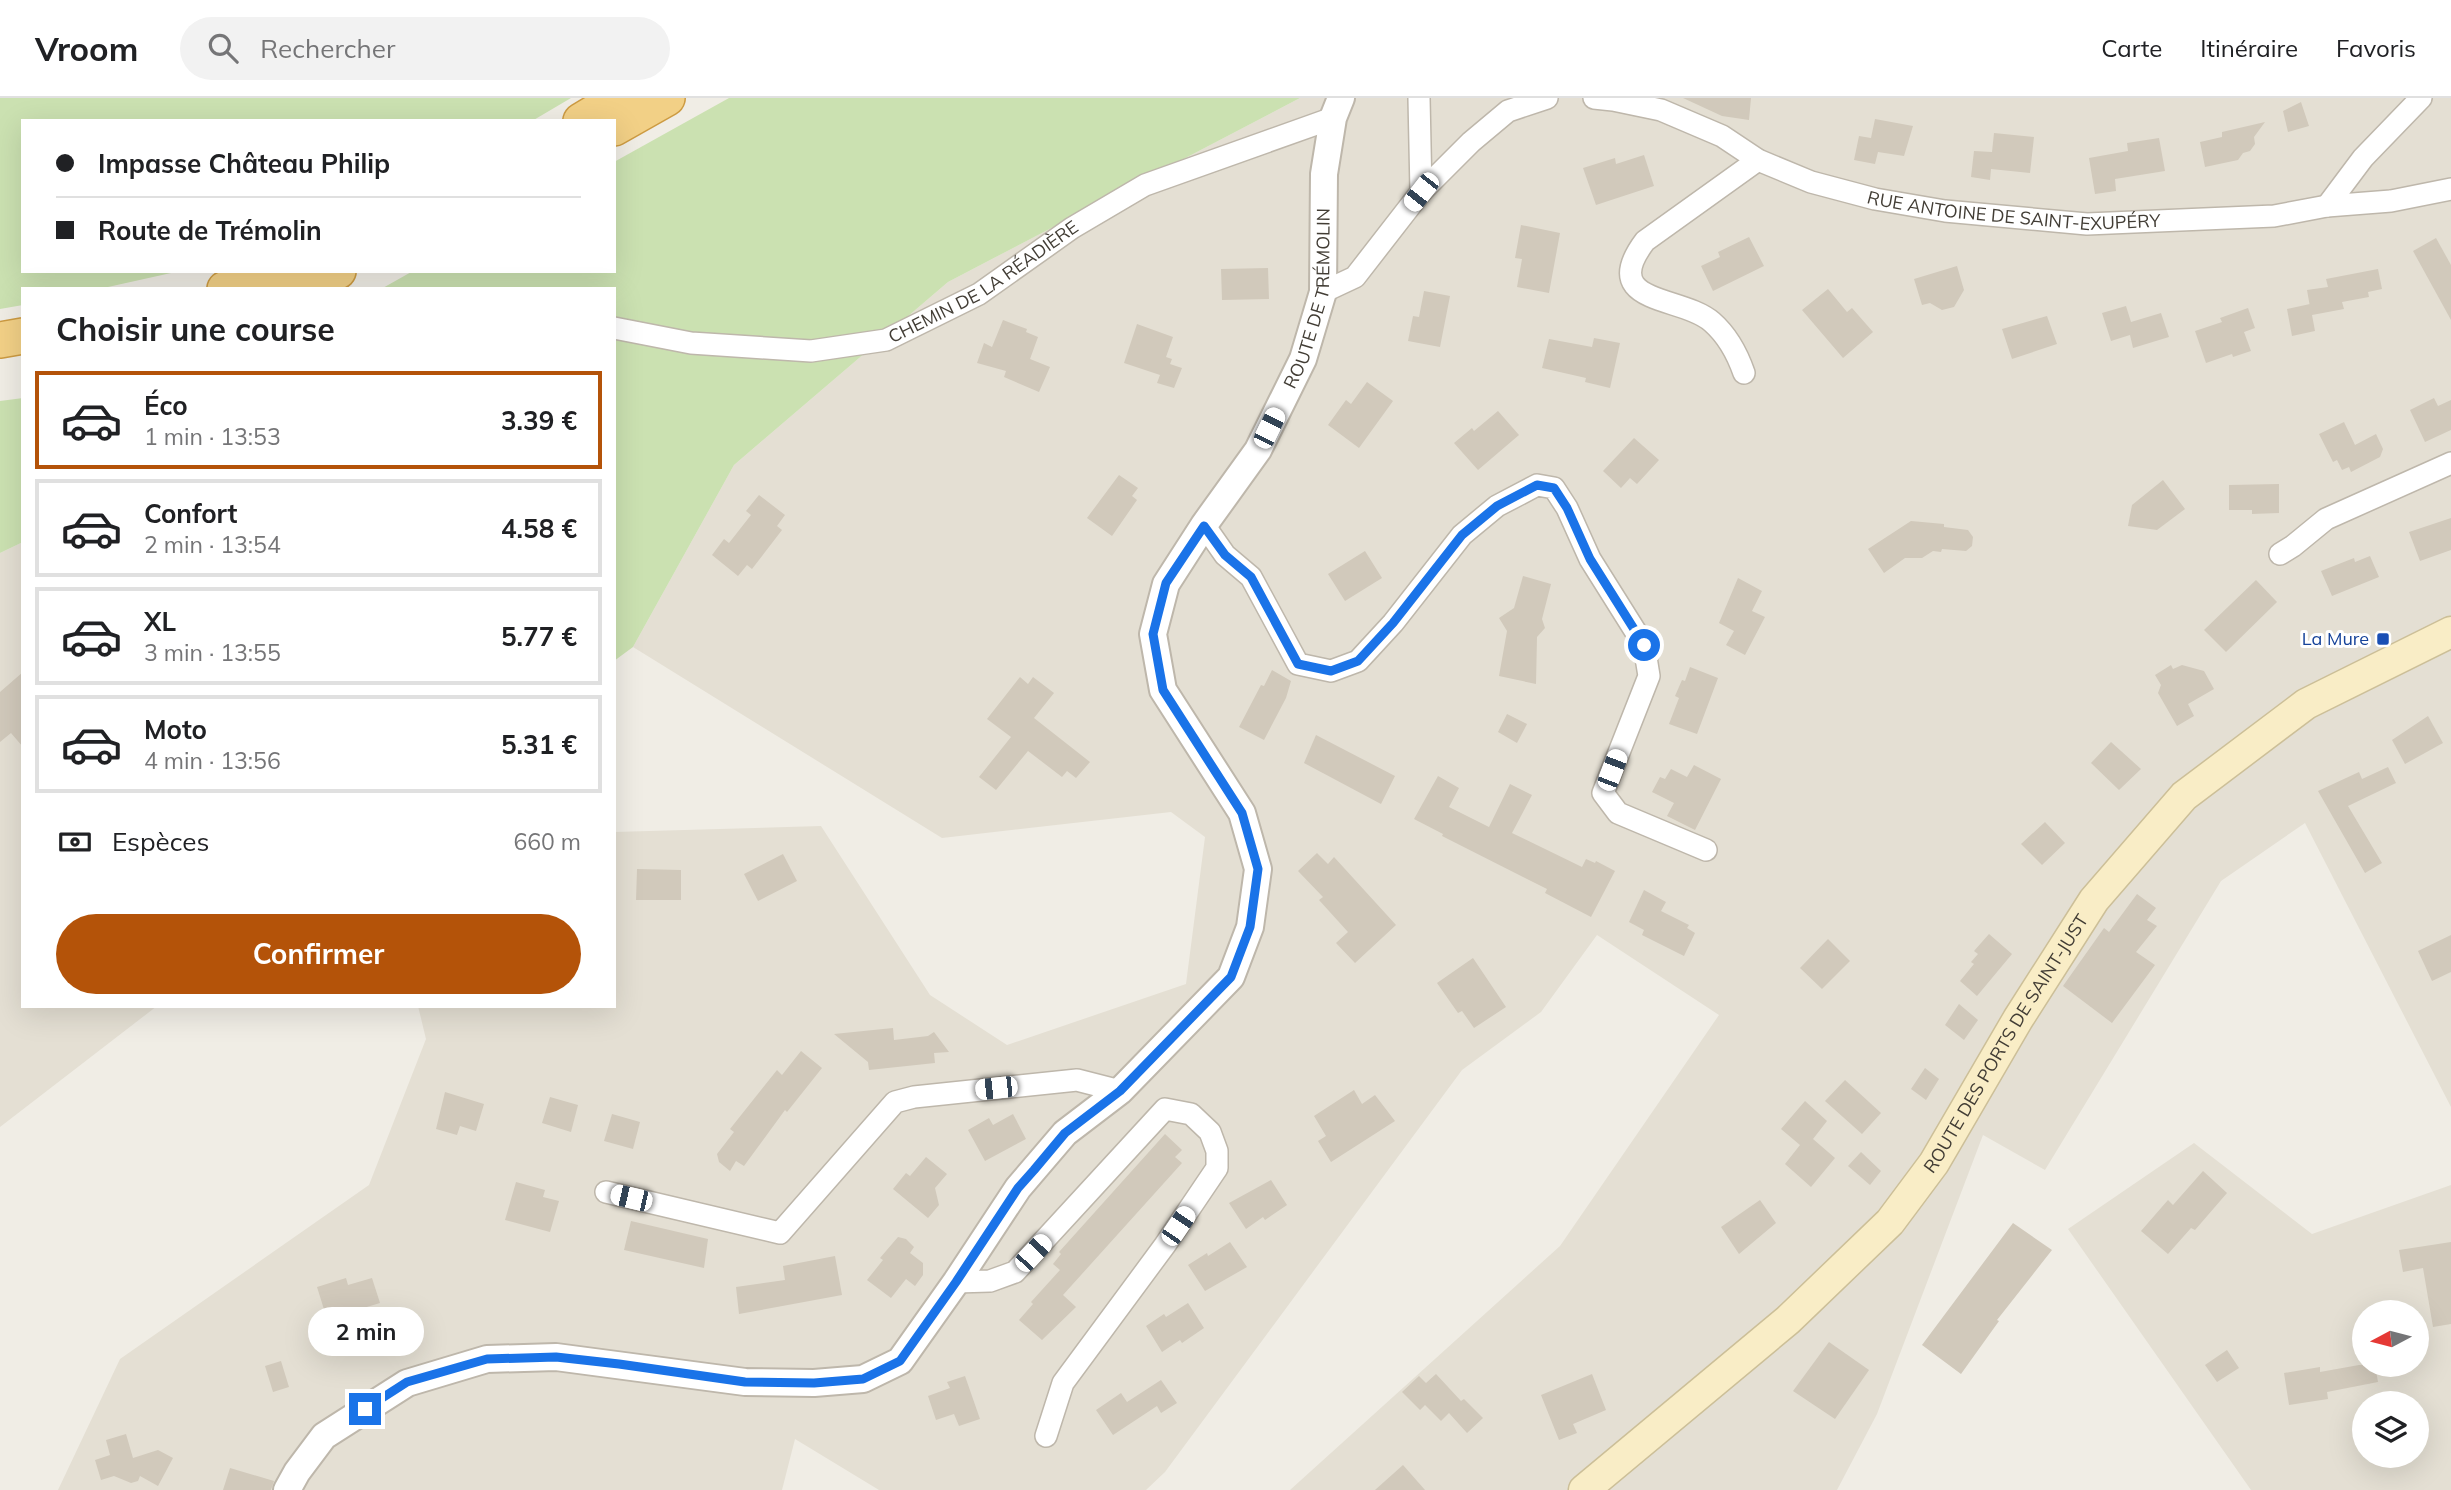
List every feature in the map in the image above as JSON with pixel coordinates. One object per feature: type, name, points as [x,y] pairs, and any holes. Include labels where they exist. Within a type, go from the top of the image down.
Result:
[{"type":"highway","points":[[584,119],[620,98]]},
{"type":"highway","points":[[616,127],[667,98]]},
{"type":"highway","points":[[231,287],[272,273]]},
{"type":"highway","points":[[302,287],[333,273]]},
{"type":"highway","points":[[0,340],[21,336]]},
{"type":"highway","points":[[0,362],[21,358]]},
{"type":"main road","name":"ROUTE DES PORTS DE SAINT-JUST","points":[[1584,1490],[1788,1320],[1890,1222],[1934,1163],[2018,1019],[2094,901],[2184,796],[2306,704],[2451,632]]},
{"type":"street","points":[[1419,98],[1421,192]]},
{"type":"street","points":[[1323,292],[1355,277],[1421,192],[1508,111],[1547,98]]},
{"type":"street","name":"RUE ANTOINE DE SAINT-EXUPÉRY","points":[[1594,98],[1661,110],[1722,136],[1758,160],[1811,182],[1875,199],[1945,211],[2087,224],[2274,216],[2327,206],[2391,201],[2451,189]]},
{"type":"street","points":[[2327,206],[2362,158],[2421,98]]},
{"type":"street","name":"ROUTE DE TRÉMOLIN","points":[[287,1490],[324,1436],[407,1382],[487,1359],[556,1357],[745,1382],[814,1383],[863,1379],[900,1361],[1026,1179],[1065,1133],[1120,1091],[1231,977],[1250,927],[1258,869],[1242,813],[1163,690],[1153,634],[1166,583],[1258,450],[1303,359],[1323,292],[1324,174],[1337,108]]},
{"type":"street","name":"CHEMIN DE LA RÉADIÈRE","points":[[616,328],[691,343],[811,351],[886,340],[979,294],[1072,228],[1145,186],[1337,108]]},
{"type":"street","points":[[1744,373],[1736,349],[1711,321],[1678,305],[1646,295],[1633,284],[1630,269],[1635,254],[1645,241],[1758,160]]},
{"type":"street","points":[[2280,554],[2326,519],[2451,463]]},
{"type":"street","points":[[1204,526],[1225,555],[1251,577],[1298,664],[1331,671],[1358,661],[1393,623],[1462,535],[1497,506],[1537,485],[1554,488],[1567,508],[1590,559],[1644,645],[1648,676],[1603,793],[1618,813],[1706,849]]},
{"type":"street","points":[[606,1192],[780,1233],[895,1102],[914,1097],[1077,1080],[1120,1091]]},
{"type":"street","points":[[956,1282],[990,1281],[1015,1272],[1165,1110],[1191,1114],[1210,1132],[1217,1151],[1216,1168],[1165,1245],[1063,1383],[1046,1436]]},
{"type":"shaded area","points":[[1300,98],[2451,98],[2451,1107],[2305,823],[2221,881],[2045,1170],[1983,1135],[1877,1414],[1837,1490],[1290,1490],[1560,1246],[1719,1015],[1597,935],[1541,1012],[1462,1070],[1165,1472],[1146,1490],[879,1490],[795,1439],[782,1490],[58,1490],[120,1359],[369,1185],[426,1039],[418,1008],[616,1008],[616,832],[821,826],[930,995],[1007,1045],[1186,984],[1205,837],[1171,812],[942,838],[633,647],[734,465],[948,282]]},
{"type":"shaded area","points":[[21,543],[21,1008],[154,1008],[0,1127],[0,553]]},
{"type":"shaded area","points":[[2194,1143],[2312,1234],[2451,1185],[2451,1490],[2251,1490],[2068,1229]]},
{"type":"green space","points":[[0,98],[571,98],[535,119],[21,119],[21,273],[171,273],[108,287],[21,287],[21,305],[0,309]]},
{"type":"green space","points":[[729,98],[1300,98],[948,282],[734,465],[633,647],[616,660],[616,287],[385,287],[409,273],[616,273],[616,161]]},
{"type":"green space","points":[[21,398],[21,543],[0,553],[0,401]]},
{"type":"building","points":[[1683,98],[1751,98],[1749,120],[1722,116]]},
{"type":"building","points":[[2301,102],[2309,126],[2288,132],[2283,111]]},
{"type":"building","points":[[1875,119],[1913,126],[1904,156],[1878,152],[1875,164],[1854,160],[1859,136],[1871,138]]},
{"type":"building","points":[[2265,122],[2254,137],[2255,144],[2238,160],[2205,167],[2200,142],[2222,137],[2222,132]]},
{"type":"building","points":[[1994,133],[2034,137],[2030,173],[1991,169],[1990,180],[1971,177],[1974,151],[1992,152]]},
{"type":"building","points":[[2159,138],[2165,171],[2115,179],[2116,191],[2095,194],[2089,158],[2128,151],[2127,143]]},
{"type":"building","points":[[1644,155],[1654,186],[1596,205],[1583,168],[1615,158],[1616,164]]},
{"type":"building","points":[[1521,225],[1560,233],[1549,293],[1517,287],[1522,259],[1515,258]]},
{"type":"building","points":[[1749,237],[1764,266],[1713,291],[1701,266],[1720,257],[1718,252]]},
{"type":"building","points":[[2436,238],[2451,265],[2451,320],[2413,251]]},
{"type":"building","points":[[1957,266],[1964,290],[1954,307],[1942,310],[1930,303],[1922,305],[1914,279]]},
{"type":"building","points":[[1268,268],[1269,299],[1222,300],[1221,269]]},
{"type":"building","points":[[2378,269],[2382,289],[2368,292],[2369,297],[2342,302],[2344,309],[2312,315],[2315,331],[2292,336],[2287,309],[2309,304],[2307,290],[2328,287],[2326,279]]},
{"type":"building","points":[[1828,289],[1847,312],[1852,308],[1873,332],[1843,358],[1802,310]]},
{"type":"building","points":[[1424,291],[1450,296],[1440,347],[1408,341],[1413,316],[1419,317]]},
{"type":"building","points":[[2126,306],[2131,322],[2161,313],[2169,337],[2133,348],[2130,335],[2111,341],[2102,313]]},
{"type":"building","points":[[2248,308],[2255,328],[2244,332],[2251,351],[2206,363],[2195,331],[2222,322],[2220,318]]},
{"type":"building","points":[[2047,316],[2057,344],[2012,359],[2002,329]]},
{"type":"building","points":[[1003,320],[1027,329],[1026,332],[1038,337],[1030,359],[1050,367],[1039,392],[1004,377],[1006,371],[977,363],[984,343],[992,347]]},
{"type":"building","points":[[1137,324],[1173,337],[1166,357],[1172,359],[1170,364],[1182,368],[1174,388],[1157,383],[1160,375],[1124,363]]},
{"type":"building","points":[[1594,338],[1620,343],[1610,388],[1585,382],[1586,378],[1542,368],[1549,339],[1592,347]]},
{"type":"building","points":[[1367,382],[1393,401],[1359,448],[1328,425],[1346,400],[1351,404]]},
{"type":"building","points":[[2434,398],[2438,406],[2451,400],[2451,430],[2425,442],[2410,410]]},
{"type":"building","points":[[1498,411],[1519,435],[1478,470],[1454,443]]},
{"type":"building","points":[[2344,422],[2355,445],[2376,434],[2383,449],[2380,457],[2351,472],[2349,467],[2342,470],[2337,460],[2333,462],[2319,434]]},
{"type":"building","points":[[1634,438],[1659,460],[1637,484],[1630,478],[1621,488],[1603,471]]},
{"type":"building","points":[[1119,475],[1138,488],[1132,496],[1137,500],[1112,536],[1087,518]]},
{"type":"building","points":[[2163,480],[2185,509],[2157,530],[2128,526],[2132,505]]},
{"type":"building","points":[[2279,484],[2279,513],[2252,514],[2252,510],[2229,510],[2229,485]]},
{"type":"building","points":[[759,495],[785,515],[777,526],[782,530],[752,569],[747,565],[738,576],[712,555],[724,539],[729,543],[751,515],[746,511]]},
{"type":"building","points":[[2451,518],[2451,550],[2420,561],[2409,532]]},
{"type":"building","points":[[1911,521],[1944,524],[1944,527],[1968,530],[1973,537],[1972,546],[1966,551],[1942,549],[1941,552],[1933,551],[1922,558],[1905,558],[1884,573],[1868,549]]},
{"type":"building","points":[[1365,551],[1382,578],[1345,601],[1328,574]]},
{"type":"building","points":[[2370,556],[2379,577],[2332,596],[2321,571],[2354,558],[2355,562]]},
{"type":"building","points":[[1523,576],[1551,584],[1542,619],[1545,628],[1537,637],[1536,684],[1499,676],[1507,631],[1499,618],[1514,608]]},
{"type":"building","points":[[1738,578],[1762,591],[1752,611],[1765,617],[1745,655],[1726,645],[1734,631],[1719,623]]},
{"type":"building","points":[[2256,580],[2277,602],[2226,652],[2204,630]]},
{"type":"building","points":[[2171,665],[2173,669],[2182,665],[2204,671],[2214,689],[2188,704],[2194,716],[2177,726],[2158,693],[2161,685],[2155,675]]},
{"type":"building","points":[[1690,667],[1718,678],[1697,734],[1669,724],[1679,698],[1675,696]]},
{"type":"building","points":[[1272,670],[1291,681],[1286,698],[1264,740],[1239,727]]},
{"type":"building","points":[[21,674],[21,745],[11,733],[0,742],[0,692]]},
{"type":"building","points":[[1020,677],[1028,684],[1033,677],[1054,693],[1034,718],[1090,762],[1076,778],[1067,771],[1062,777],[1028,751],[996,790],[979,777],[1011,737],[987,719]]},
{"type":"building","points":[[1507,714],[1527,724],[1517,743],[1498,732]]},
{"type":"building","points":[[2428,716],[2443,743],[2405,764],[2392,740]]},
{"type":"building","points":[[1316,735],[1395,776],[1381,804],[1304,763]]},
{"type":"building","points":[[2111,742],[2141,769],[2119,790],[2091,763]]},
{"type":"building","points":[[1694,765],[1721,779],[1695,830],[1667,816],[1674,803],[1652,792],[1660,777],[1665,779],[1671,769],[1687,777]]},
{"type":"building","points":[[2388,767],[2396,783],[2348,806],[2382,863],[2365,873],[2318,791],[2359,772],[2362,779]]},
{"type":"building","points":[[1438,776],[1459,788],[1449,807],[1489,827],[1510,784],[1532,795],[1512,833],[1582,867],[1586,859],[1615,871],[1591,917],[1545,893],[1547,889],[1414,819]]},
{"type":"building","points":[[2045,822],[2065,843],[2042,865],[2021,844]]},
{"type":"building","points":[[1317,853],[1328,864],[1334,857],[1396,925],[1355,963],[1336,943],[1348,932],[1319,900],[1323,897],[1298,871]]},
{"type":"building","points":[[783,854],[797,881],[758,901],[744,874]]},
{"type":"building","points":[[637,869],[681,870],[681,900],[636,900]]},
{"type":"building","points":[[1644,890],[1666,902],[1661,911],[1689,925],[1687,928],[1695,933],[1684,956],[1642,935],[1644,930],[1629,922]]},
{"type":"building","points":[[2137,894],[2156,908],[2147,920],[2157,926],[2136,952],[2155,965],[2112,1023],[2063,986],[2104,928],[2109,932]]},
{"type":"building","points":[[1989,934],[2012,954],[1977,996],[1960,981],[1974,964],[1971,962],[1978,954],[1974,951]]},
{"type":"building","points":[[2451,935],[2451,972],[2432,981],[2418,951]]},
{"type":"building","points":[[1828,939],[1850,961],[1822,989],[1800,968]]},
{"type":"building","points":[[1473,958],[1506,1007],[1474,1028],[1462,1011],[1458,1013],[1437,983]]},
{"type":"building","points":[[1959,1004],[1978,1020],[1964,1040],[1945,1025]]},
{"type":"building","points":[[893,1028],[894,1040],[928,1036],[934,1032],[949,1052],[934,1053],[935,1063],[869,1070],[868,1062],[834,1034]]},
{"type":"building","points":[[801,1051],[822,1068],[787,1112],[785,1110],[744,1166],[736,1161],[730,1171],[719,1162],[717,1154],[734,1132],[730,1129],[777,1070],[782,1075]]},
{"type":"building","points":[[1925,1068],[1939,1079],[1926,1100],[1911,1089]]},
{"type":"building","points":[[1845,1080],[1881,1113],[1862,1134],[1825,1101]]},
{"type":"building","points":[[1354,1090],[1362,1104],[1375,1095],[1395,1121],[1331,1162],[1318,1141],[1326,1136],[1314,1116]]},
{"type":"building","points":[[445,1092],[484,1104],[476,1131],[460,1126],[457,1135],[436,1129]]},
{"type":"building","points":[[550,1097],[578,1105],[571,1132],[542,1123]]},
{"type":"building","points":[[1805,1101],[1827,1121],[1813,1139],[1835,1158],[1811,1187],[1785,1164],[1800,1145],[1781,1129]]},
{"type":"building","points":[[612,1114],[640,1122],[633,1149],[604,1141]]},
{"type":"building","points":[[1013,1114],[1026,1139],[985,1161],[968,1130],[989,1118],[993,1125]]},
{"type":"building","points":[[1165,1134],[1182,1150],[1175,1157],[1182,1163],[1063,1295],[1076,1307],[1042,1340],[1019,1320],[1033,1304],[1031,1302],[1060,1270],[1053,1264],[1061,1254],[1059,1252]]},
{"type":"building","points":[[1861,1152],[1881,1171],[1870,1185],[1848,1166]]},
{"type":"building","points":[[926,1157],[947,1174],[935,1188],[939,1205],[928,1218],[893,1189],[906,1173],[910,1176]]},
{"type":"building","points":[[2203,1171],[2227,1193],[2195,1230],[2191,1228],[2168,1254],[2141,1231],[2168,1200],[2173,1205]]},
{"type":"building","points":[[1271,1180],[1287,1205],[1246,1229],[1229,1203]]},
{"type":"building","points":[[516,1182],[545,1190],[543,1197],[559,1201],[550,1232],[505,1220]]},
{"type":"building","points":[[1760,1200],[1776,1223],[1739,1254],[1721,1227]]},
{"type":"building","points":[[631,1221],[708,1239],[704,1268],[624,1250]]},
{"type":"building","points":[[2013,1223],[2052,1250],[1997,1320],[1999,1321],[1961,1374],[1922,1345]]},
{"type":"building","points":[[898,1237],[906,1239],[914,1247],[910,1253],[923,1263],[923,1275],[915,1286],[906,1279],[891,1298],[867,1280],[883,1260],[880,1258]]},
{"type":"building","points":[[1230,1242],[1247,1267],[1205,1291],[1188,1265]]},
{"type":"building","points":[[2451,1242],[2451,1324],[2433,1327],[2423,1268],[2403,1272],[2399,1250]]},
{"type":"building","points":[[835,1256],[842,1295],[739,1314],[736,1287],[785,1280],[783,1266]]},
{"type":"building","points":[[346,1278],[348,1285],[372,1278],[380,1303],[327,1319],[317,1287]]},
{"type":"building","points":[[1188,1303],[1204,1328],[1182,1343],[1180,1340],[1162,1352],[1146,1326]]},
{"type":"building","points":[[1829,1342],[1869,1370],[1835,1419],[1793,1391]]},
{"type":"building","points":[[2227,1350],[2239,1368],[2217,1382],[2205,1365]]},
{"type":"building","points":[[281,1361],[289,1387],[273,1392],[265,1366]]},
{"type":"building","points":[[2352,1366],[2352,1377],[2377,1377],[2378,1382],[2327,1392],[2328,1399],[2289,1405],[2284,1373],[2320,1367],[2320,1372]]},
{"type":"building","points":[[1436,1374],[1461,1401],[1464,1399],[1483,1418],[1467,1433],[1449,1413],[1441,1421],[1425,1405],[1420,1410],[1402,1392],[1419,1376],[1426,1383]]},
{"type":"building","points":[[1592,1374],[1606,1410],[1573,1424],[1577,1433],[1559,1440],[1541,1395]]},
{"type":"building","points":[[965,1376],[980,1419],[959,1426],[954,1414],[936,1420],[928,1396],[950,1388],[947,1382]]},
{"type":"building","points":[[1161,1380],[1177,1403],[1161,1413],[1157,1406],[1113,1435],[1096,1410],[1121,1393],[1127,1402]]},
{"type":"building","points":[[126,1434],[133,1458],[158,1450],[173,1458],[158,1486],[140,1476],[138,1481],[131,1483],[114,1476],[101,1480],[95,1460],[110,1455],[106,1440]]},
{"type":"building","points":[[1403,1465],[1425,1490],[1375,1490]]},
{"type":"building","points":[[230,1468],[274,1481],[271,1490],[223,1490]]},
{"type":"place","name":"La Mure","points":[[2383,639]]},
{"type":"route","points":[[365,1409],[407,1382],[487,1359],[556,1357],[745,1382],[814,1383],[863,1379],[900,1361],[1018,1188],[1065,1133],[1120,1091],[1231,977],[1250,927],[1258,869],[1242,813],[1163,690],[1153,634],[1166,583],[1204,526],[1225,555],[1251,577],[1298,664],[1331,671],[1358,661],[1393,623],[1462,535],[1497,506],[1537,485],[1554,488],[1567,508],[1590,559],[1644,645]]}]
